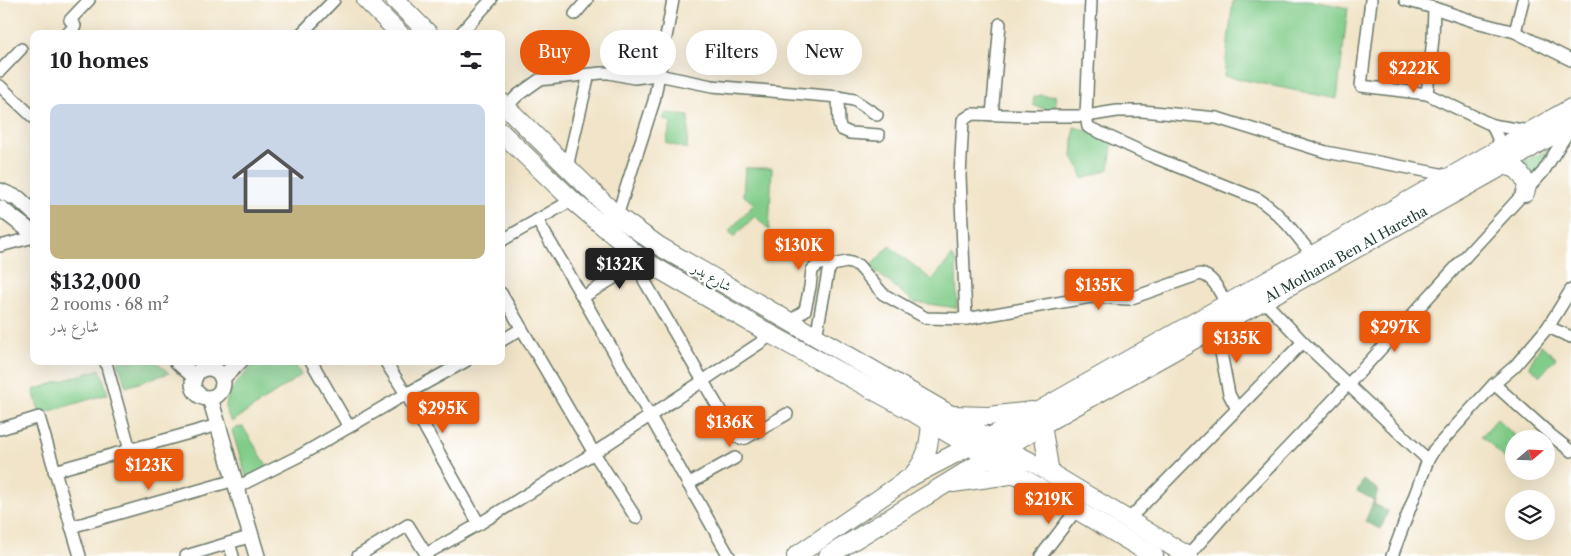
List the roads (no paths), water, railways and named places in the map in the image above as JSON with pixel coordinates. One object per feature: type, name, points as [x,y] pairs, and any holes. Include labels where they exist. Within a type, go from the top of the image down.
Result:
[{"type":"main road","points":[[366,0],[396,30]]},
{"type":"main road","points":[[394,0],[425,30]]},
{"type":"main road","name":"شارع بدر","points":[[505,106],[617,216],[659,246],[816,337],[909,400],[931,423],[970,446],[996,453]]},
{"type":"main road","points":[[828,556],[996,453],[1041,417],[1226,304],[1529,131],[1570,118]]},
{"type":"main road","name":"Al Mothana Ben Al Haretha","points":[[1041,417],[1216,327],[1503,166],[1534,146],[1570,118]]},
{"type":"main road","name":"شارع بدر","points":[[505,136],[572,200],[643,260],[772,334],[909,400],[951,415],[987,438],[996,453]]},
{"type":"main road","points":[[1503,166],[1510,166],[1522,173],[1527,186],[1525,193]]},
{"type":"main road","points":[[0,190],[19,199],[30,209]]},
{"type":"main road","points":[[0,208],[30,232]]},
{"type":"main road","points":[[222,378],[236,365]]},
{"type":"main road","points":[[200,369],[216,370],[222,378],[223,387],[215,397],[202,396],[195,390],[194,386],[200,369]]},
{"type":"main road","points":[[210,398],[258,556]]},
{"type":"main road","points":[[951,415],[1041,417]]},
{"type":"main road","points":[[796,556],[912,476],[987,438],[1041,417]]},
{"type":"main road","points":[[1041,417],[1050,473]]},
{"type":"main road","points":[[912,476],[926,457],[929,447],[931,423]]},
{"type":"main road","points":[[996,453],[1050,473],[1188,556]]},
{"type":"main road","points":[[996,453],[1018,474],[1154,556]]},
{"type":"main road","points":[[943,484],[1018,474]]},
{"type":"street","points":[[70,30],[74,26],[70,20],[89,0]]},
{"type":"street","points":[[306,30],[334,0]]},
{"type":"street","points":[[464,30],[491,0]]},
{"type":"street","points":[[575,14],[587,0]]},
{"type":"street","points":[[666,30],[672,0]]},
{"type":"street","points":[[1091,0],[1086,116],[1088,127],[1151,156],[1258,199],[1271,207],[1312,255]]},
{"type":"street","points":[[1371,0],[1361,86],[1427,94],[1492,125],[1529,131]]},
{"type":"street","points":[[1405,0],[1515,32],[1571,60]]},
{"type":"street","points":[[1515,32],[1523,0]]},
{"type":"street","points":[[1427,94],[1434,8]]},
{"type":"street","points":[[992,115],[1000,24]]},
{"type":"street","points":[[0,70],[22,49]]},
{"type":"street","points":[[505,104],[539,80],[581,75]]},
{"type":"street","points":[[567,166],[589,75]]},
{"type":"street","points":[[619,75],[634,78],[658,75],[712,86],[838,97],[854,100],[877,114]]},
{"type":"street","points":[[617,216],[654,101],[658,75]]},
{"type":"street","points":[[0,86],[30,114]]},
{"type":"street","points":[[838,97],[839,124],[841,129],[850,133],[879,135]]},
{"type":"street","points":[[966,319],[960,176],[963,120],[972,114],[1086,116],[1117,111],[1135,111],[1217,118],[1326,152],[1451,176]]},
{"type":"street","points":[[1188,556],[1234,504],[1348,385],[1525,193],[1543,172],[1570,118]]},
{"type":"street","points":[[1492,125],[1502,147]]},
{"type":"street","points":[[505,239],[572,200]]},
{"type":"street","points":[[537,220],[583,296],[618,362],[729,556]]},
{"type":"street","points":[[0,246],[30,236]]},
{"type":"street","points":[[583,296],[643,260],[644,280],[735,436],[741,439],[746,438],[788,414]]},
{"type":"street","points":[[790,322],[805,310],[812,270],[821,263],[832,265],[853,262],[858,265],[883,294],[926,318],[966,319],[1091,297],[1129,299],[1200,274],[1207,275],[1212,279],[1226,304]]},
{"type":"street","points":[[816,337],[828,272],[832,265]]},
{"type":"street","points":[[1392,556],[1428,460],[1434,450],[1494,384],[1515,366],[1548,327],[1571,290]]},
{"type":"street","points":[[505,300],[594,453],[636,518]]},
{"type":"street","points":[[1264,300],[1303,342],[1428,460]]},
{"type":"street","points":[[1216,327],[1229,394],[1237,409]]},
{"type":"street","points":[[1548,327],[1571,337]]},
{"type":"street","points":[[505,339],[521,329]]},
{"type":"street","points":[[358,556],[408,525],[426,554],[479,524],[594,453],[772,334]]},
{"type":"street","points":[[1128,520],[1303,342]]},
{"type":"street","points":[[107,365],[130,450]]},
{"type":"street","points":[[313,365],[349,427]]},
{"type":"street","points":[[388,365],[406,394],[479,524]]},
{"type":"street","points":[[71,527],[236,484],[300,456],[459,365]]},
{"type":"street","points":[[1494,384],[1571,451]]},
{"type":"street","points":[[0,429],[38,417],[80,556]]},
{"type":"street","points":[[54,471],[218,425]]},
{"type":"street","points":[[688,484],[735,458]]},
{"type":"street","points":[[1042,556],[1076,510]]},
{"type":"street","points":[[186,556],[252,536]]},
{"type":"street","points":[[230,543],[233,556]]}]
